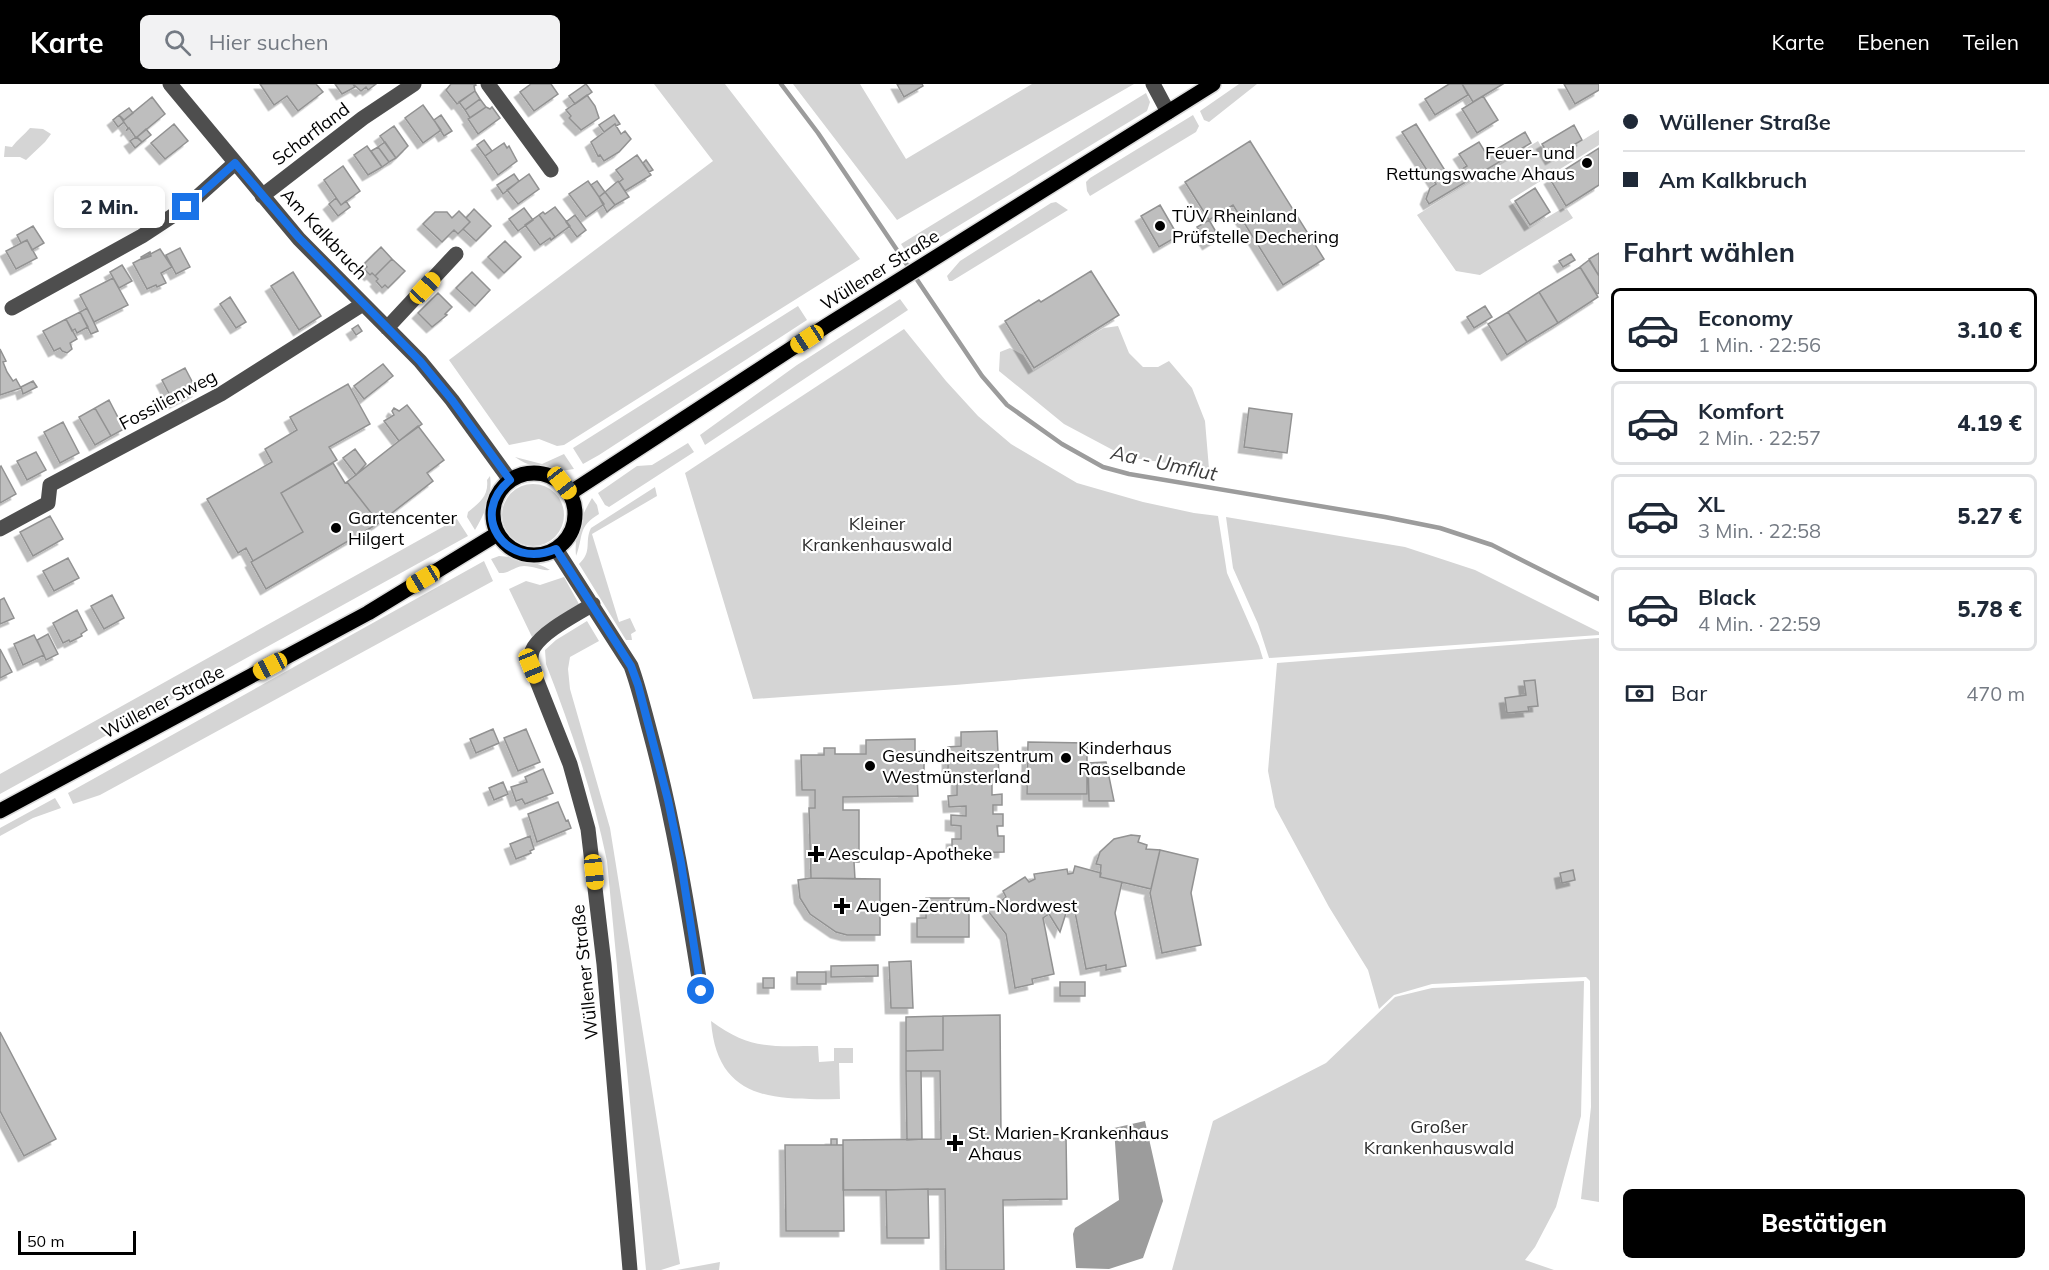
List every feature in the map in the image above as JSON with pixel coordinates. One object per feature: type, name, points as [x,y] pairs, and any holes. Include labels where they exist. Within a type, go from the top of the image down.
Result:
[{"type":"main road","name":"Wüllener Straße","points":[[570,493],[900,280],[1213,84]]},
{"type":"main road","points":[[538,472],[556,479],[570,493],[575,505],[573,530],[556,549],[544,554],[518,553],[507,546],[497,534],[493,524],[492,510],[495,498],[502,486],[510,480],[525,473],[538,472]]},
{"type":"main road","name":"Wüllener Straße","points":[[0,811],[368,613],[497,534]]},
{"type":"street","name":"Am Kalkbruch","points":[[170,84],[299,238],[420,361],[452,400],[510,480]]},
{"type":"street","name":"Scharfland","points":[[262,195],[363,118],[414,84]]},
{"type":"street","points":[[488,84],[550,170]]},
{"type":"street","points":[[1153,84],[1168,112]]},
{"type":"street","points":[[12,308],[141,236],[186,207],[235,163]]},
{"type":"street","points":[[387,328],[456,254]]},
{"type":"street","name":"Fossilienweg","points":[[0,529],[48,503],[50,485],[222,394],[363,304]]},
{"type":"street","points":[[556,549],[631,666],[638,685],[673,826],[701,991]]},
{"type":"street","name":"Wüllener Straße","points":[[593,604],[540,640],[531,655],[531,666],[570,764],[588,829],[604,964],[630,1270]]},
{"type":"green space","points":[[654,84],[725,84],[860,259],[564,445],[557,446],[539,439],[509,445],[449,360],[713,161]]},
{"type":"green space","points":[[793,84],[860,84],[906,159],[1032,84],[1134,84],[897,220]]},
{"type":"green space","points":[[1239,84],[1257,84],[1209,122],[1204,120],[1200,111]]},
{"type":"green space","points":[[1146,93],[1150,102],[1147,111],[909,256],[901,244]]},
{"type":"green space","points":[[1193,115],[1199,126],[1196,132],[1090,196],[1086,182],[1090,178]]},
{"type":"green space","points":[[30,128],[43,129],[51,134],[26,160],[20,157],[4,157],[5,146],[12,147]]},
{"type":"green space","points":[[1599,130],[1599,145],[1510,200],[1529,228],[1563,208],[1567,209],[1573,218],[1480,275],[1456,271],[1417,215],[1538,141],[1549,161]]},
{"type":"green space","points":[[1056,202],[1068,210],[949,281],[947,276],[960,261]]},
{"type":"green space","points":[[900,299],[908,310],[705,445],[700,435],[797,365]]},
{"type":"green space","points":[[798,306],[807,320],[583,464],[573,448]]},
{"type":"green space","points":[[1118,326],[1129,353],[1143,367],[1158,367],[1169,361],[1192,388],[1205,421],[1209,469],[1126,457],[1064,424],[999,371],[1000,352],[1010,348],[1023,355],[1033,371],[1104,328]]},
{"type":"green space","name":"Kleiner Krankenhauswald","points":[[904,329],[978,416],[1011,444],[1077,483],[1143,502],[1218,516],[1227,573],[1263,659],[955,685],[753,699],[685,473]]},
{"type":"green space","points":[[688,443],[694,452],[609,507],[605,505],[598,493],[637,466],[652,465]]},
{"type":"green space","points":[[564,454],[574,469],[543,469],[515,457],[542,464]]},
{"type":"green space","points":[[490,476],[487,504],[475,530],[467,517],[468,512],[485,495],[487,480]]},
{"type":"green space","points":[[533,484],[545,486],[555,493],[562,503],[564,515],[562,527],[555,537],[545,544],[533,546],[521,544],[511,537],[504,527],[502,515],[504,503],[511,493],[521,486]]},
{"type":"green space","points":[[655,487],[657,496],[592,534],[619,622],[630,618],[636,631],[631,634],[632,640],[626,640],[579,564],[586,555],[591,528]]},
{"type":"green space","points":[[592,498],[599,514],[584,528],[576,556],[579,526]]},
{"type":"green space","points":[[1226,517],[1405,547],[1475,570],[1599,632],[1599,635],[1269,658],[1258,624],[1233,568]]},
{"type":"green space","points":[[457,519],[468,536],[0,794],[0,774]]},
{"type":"green space","points":[[499,556],[525,560],[550,570],[524,566],[499,573],[491,559]]},
{"type":"green space","points":[[484,561],[493,581],[100,795],[73,804],[68,793]]},
{"type":"green space","points":[[564,577],[579,604],[532,637],[509,589],[526,581],[540,585]]},
{"type":"green space","points":[[587,621],[599,641],[570,657],[568,669],[570,689],[610,828],[680,1264],[661,1270],[646,1270],[607,861],[581,761],[546,664],[545,650],[556,640]]},
{"type":"green space","points":[[1599,638],[1599,1202],[1581,1199],[1591,1107],[1590,981],[1586,977],[1432,984],[1394,995],[1379,1009],[1368,970],[1329,907],[1275,807],[1268,771],[1277,663]]},
{"type":"green space","points":[[55,798],[61,808],[33,818],[0,836],[0,828]]},
{"type":"green space","name":"Großer Krankenhauswald","points":[[1584,981],[1581,1116],[1556,1207],[1535,1247],[1525,1260],[1554,1270],[1172,1270],[1213,1121],[1326,1063],[1395,997],[1432,988]]},
{"type":"green space","points":[[711,1021],[750,1042],[774,1046],[818,1046],[819,1062],[834,1061],[834,1048],[853,1048],[853,1063],[839,1063],[840,1099],[794,1099],[773,1096],[754,1091],[738,1082],[725,1068],[716,1048]]},
{"type":"green space","points":[[720,1262],[719,1270],[677,1270]]},
{"type":"shaded area","points":[[1145,1121],[1163,1201],[1143,1258],[1109,1269],[1076,1268],[1073,1234],[1075,1228],[1119,1200],[1114,1128]]},
{"type":"building","points":[[260,84],[316,84],[323,92],[298,111],[287,96],[274,105]]},
{"type":"building","points":[[335,84],[353,84],[355,87],[342,94]]},
{"type":"building","points":[[353,84],[376,84],[368,90],[366,87],[361,91]]},
{"type":"building","points":[[451,84],[476,85],[474,86],[475,91],[457,104],[446,90]]},
{"type":"building","points":[[531,84],[551,84],[558,94],[534,111],[520,92]]},
{"type":"building","points":[[586,84],[592,92],[575,104],[569,96]]},
{"type":"building","points":[[897,84],[922,84],[923,86],[904,97]]},
{"type":"building","points":[[1449,84],[1462,84],[1468,95],[1435,115],[1425,99]]},
{"type":"building","points":[[1462,84],[1503,84],[1473,102]]},
{"type":"building","points":[[1564,84],[1599,84],[1599,90],[1575,104]]},
{"type":"building","points":[[475,91],[480,99],[465,110],[459,102]]},
{"type":"building","points":[[587,95],[595,106],[599,118],[581,130],[569,118],[571,116],[566,110]]},
{"type":"building","points":[[1483,96],[1498,120],[1477,133],[1462,109]]},
{"type":"building","points":[[152,97],[165,114],[136,138],[129,128],[126,131],[128,128],[123,121]]},
{"type":"building","points":[[480,99],[486,107],[470,118],[465,110]]},
{"type":"building","points":[[423,105],[441,130],[423,143],[405,118]]},
{"type":"building","points":[[486,107],[490,109],[492,107],[500,118],[478,134],[468,119]]},
{"type":"building","points":[[129,108],[133,113],[124,120],[119,115]]},
{"type":"building","points":[[119,115],[124,122],[118,127],[113,120]]},
{"type":"building","points":[[441,115],[452,131],[444,136],[434,120]]},
{"type":"building","points":[[614,115],[620,124],[616,126],[615,124],[604,132],[599,125]]},
{"type":"building","points":[[174,124],[188,141],[165,159],[151,143]]},
{"type":"building","points":[[615,124],[621,134],[625,131],[631,139],[619,152],[604,161],[600,155],[598,156],[591,142]]},
{"type":"building","points":[[1416,124],[1449,177],[1467,166],[1459,154],[1479,142],[1487,155],[1525,132],[1531,143],[1429,204],[1426,199],[1430,188],[1436,184],[1402,132]]},
{"type":"building","points":[[1574,125],[1582,140],[1551,159],[1542,144]]},
{"type":"building","points":[[394,126],[408,146],[396,158],[380,136]]},
{"type":"building","points":[[146,129],[151,135],[142,142],[137,137]]},
{"type":"building","points":[[136,137],[142,142],[135,148],[130,141]]},
{"type":"building","points":[[484,140],[492,151],[485,156],[477,145]]},
{"type":"building","points":[[1250,141],[1324,259],[1283,285],[1233,205],[1209,220],[1185,182]]},
{"type":"building","points":[[385,142],[396,158],[389,162],[378,147]]},
{"type":"building","points":[[504,143],[507,148],[509,146],[517,161],[498,175],[485,156]]},
{"type":"building","points":[[367,146],[382,167],[368,175],[354,155]]},
{"type":"building","points":[[378,147],[389,162],[382,167],[371,151]]},
{"type":"building","name":"Feuer- und Rettungswache Ahaus","points":[[1599,148],[1599,185],[1566,206],[1550,179]]},
{"type":"building","points":[[637,155],[651,175],[625,191],[619,182],[623,179],[616,170]]},
{"type":"building","points":[[646,160],[653,170],[649,172],[643,163]]},
{"type":"building","points":[[343,166],[360,191],[341,205],[324,180]]},
{"type":"building","points":[[514,174],[519,181],[503,194],[497,185]]},
{"type":"building","points":[[529,174],[539,189],[518,204],[507,190]]},
{"type":"building","points":[[588,181],[604,204],[586,217],[569,194]]},
{"type":"building","points":[[597,181],[605,192],[599,197],[591,185]]},
{"type":"building","points":[[618,181],[629,197],[615,205],[605,192]]},
{"type":"building","points":[[1535,188],[1550,212],[1530,225],[1515,201]]},
{"type":"building","points":[[605,192],[615,205],[607,212],[599,197]]},
{"type":"building","points":[[336,198],[341,205],[346,201],[350,207],[338,216],[329,204]]},
{"type":"building","name":"TÜV Rheinland Prüfstelle Dechering","points":[[1160,205],[1178,236],[1159,247],[1141,216]]},
{"type":"building","points":[[555,207],[570,226],[555,237],[539,215]]},
{"type":"building","points":[[524,208],[533,220],[518,231],[509,219]]},
{"type":"building","points":[[474,209],[491,226],[476,241],[463,229],[470,222],[466,218]]},
{"type":"building","points":[[459,211],[470,222],[458,234],[454,230],[442,242],[423,224],[435,212],[447,212],[452,218]]},
{"type":"building","points":[[539,215],[555,237],[540,245],[525,225]]},
{"type":"building","points":[[575,215],[586,230],[577,237],[566,222]]},
{"type":"building","points":[[1209,220],[1219,237],[1208,244],[1197,227]]},
{"type":"building","points":[[33,226],[44,243],[32,250],[27,240],[21,243],[17,235]]},
{"type":"building","points":[[27,240],[37,258],[16,269],[6,251]]},
{"type":"building","points":[[505,241],[521,257],[504,273],[488,257]]},
{"type":"building","points":[[381,247],[392,259],[375,276],[372,273],[370,275],[364,269],[367,267],[364,264]]},
{"type":"building","points":[[180,248],[190,267],[176,274],[166,255]]},
{"type":"building","points":[[160,249],[172,267],[161,273],[166,283],[147,289],[133,263]]},
{"type":"building","points":[[150,252],[151,256],[142,259],[141,257]]},
{"type":"building","points":[[1599,253],[1599,276],[1589,259]]},
{"type":"building","points":[[1571,254],[1575,260],[1563,267],[1559,261]]},
{"type":"building","points":[[392,259],[405,271],[388,288],[385,285],[382,288],[375,276]]},
{"type":"building","points":[[1589,260],[1599,276],[1599,293],[1597,294],[1580,267]]},
{"type":"building","points":[[122,265],[132,281],[119,288],[110,272]]},
{"type":"building","points":[[1580,267],[1598,297],[1558,323],[1539,292]]},
{"type":"building","points":[[1091,271],[1119,315],[1034,368],[1005,321]]},
{"type":"building","points":[[293,272],[321,316],[299,330],[271,286]]},
{"type":"building","points":[[472,272],[490,290],[475,306],[456,288]]},
{"type":"building","points":[[113,278],[128,305],[94,322],[80,295]]},
{"type":"building","points":[[1539,292],[1558,323],[1527,342],[1508,312]]},
{"type":"building","points":[[438,293],[452,307],[445,314],[447,315],[432,327],[418,313]]},
{"type":"building","points":[[230,297],[246,322],[236,328],[220,304]]},
{"type":"building","points":[[1485,306],[1492,317],[1474,328],[1467,317]]},
{"type":"building","points":[[87,308],[98,331],[91,334],[80,312]]},
{"type":"building","points":[[80,312],[88,327],[77,333],[75,329],[72,331],[66,319]]},
{"type":"building","points":[[1508,312],[1527,342],[1507,355],[1488,324]]},
{"type":"building","points":[[66,319],[77,339],[70,343],[72,349],[67,353],[60,348],[54,351],[43,331]]},
{"type":"building","points":[[358,325],[362,331],[356,335],[352,329]]},
{"type":"building","points":[[0,349],[6,361],[3,362],[7,372],[13,381],[16,379],[21,388],[0,395]]},
{"type":"building","points":[[383,364],[393,376],[364,399],[354,386]]},
{"type":"building","points":[[185,368],[197,391],[174,403],[162,380]]},
{"type":"building","points":[[33,381],[37,387],[23,394],[21,387]]},
{"type":"building","points":[[348,384],[370,424],[329,447],[337,460],[281,493],[303,532],[253,561],[246,548],[238,553],[207,499],[272,462],[265,449],[297,430],[290,417]]},
{"type":"building","points":[[109,400],[124,429],[111,436],[95,408]]},
{"type":"building","points":[[407,405],[422,424],[399,441],[384,421],[394,415],[392,411],[394,408],[399,411]]},
{"type":"building","points":[[95,408],[111,436],[95,445],[79,417]]},
{"type":"building","points":[[1249,408],[1292,414],[1287,453],[1244,447]]},
{"type":"building","points":[[63,422],[79,453],[60,463],[44,432]]},
{"type":"building","points":[[418,426],[444,460],[427,473],[433,481],[379,523],[347,482]]},
{"type":"building","points":[[355,449],[366,464],[356,475],[343,458]]},
{"type":"building","points":[[36,452],[46,470],[27,480],[17,461]]},
{"type":"building","name":"Gartencenter Hilgert","points":[[333,463],[345,483],[347,482],[379,523],[266,589],[251,562],[303,532],[281,493]]},
{"type":"building","points":[[0,467],[16,494],[0,503]]},
{"type":"building","points":[[50,516],[63,539],[33,556],[20,532]]},
{"type":"building","points":[[68,558],[79,578],[54,591],[43,571]]},
{"type":"building","points":[[112,595],[124,618],[104,629],[91,606]]},
{"type":"building","points":[[4,598],[14,618],[0,624],[0,600]]},
{"type":"building","points":[[77,610],[87,630],[81,634],[82,636],[63,643],[53,623]]},
{"type":"building","points":[[48,634],[58,654],[46,660],[37,640]]},
{"type":"building","points":[[34,635],[44,655],[23,665],[14,644]]},
{"type":"building","points":[[0,649],[12,672],[0,678]]},
{"type":"building","points":[[1535,680],[1538,706],[1528,707],[1529,711],[1507,713],[1505,698],[1526,695],[1524,681]]},
{"type":"building","points":[[493,729],[499,743],[476,753],[470,739]]},
{"type":"building","points":[[526,729],[540,762],[518,771],[504,738]]},
{"type":"building","points":[[997,731],[999,776],[992,775],[992,795],[1002,794],[1002,805],[993,805],[993,814],[1003,814],[1003,826],[997,826],[998,836],[1004,836],[1004,852],[952,853],[952,839],[961,839],[961,826],[951,825],[951,815],[966,816],[966,806],[949,807],[948,796],[957,795],[957,778],[948,777],[948,747],[961,746],[961,732]]},
{"type":"building","points":[[915,739],[915,752],[924,751],[924,775],[917,775],[918,796],[843,797],[843,810],[859,810],[859,862],[854,862],[855,879],[811,878],[809,808],[815,808],[815,790],[802,790],[801,755],[824,755],[824,748],[835,748],[835,754],[866,754],[866,740]]},
{"type":"building","points":[[1028,742],[1087,743],[1087,794],[1027,794]]},
{"type":"building","points":[[1106,762],[1114,801],[1089,801],[1088,763]]},
{"type":"building","points":[[543,769],[553,793],[525,804],[522,799],[516,801],[511,787],[527,782],[525,777]]},
{"type":"building","points":[[503,782],[508,794],[494,800],[489,788]]},
{"type":"building","points":[[558,802],[571,828],[537,842],[528,814]]},
{"type":"building","points":[[1131,835],[1140,836],[1138,842],[1147,845],[1146,849],[1160,850],[1151,889],[1100,877],[1101,865],[1096,864],[1100,852],[1114,839]]},
{"type":"building","points":[[530,836],[534,849],[530,851],[531,853],[516,859],[510,844]]},
{"type":"building","points":[[1160,850],[1198,859],[1191,893],[1201,945],[1162,953],[1150,893]]},
{"type":"building","points":[[1075,866],[1101,873],[1100,877],[1122,882],[1115,913],[1126,966],[1106,970],[1106,965],[1086,969],[1075,912],[1067,910],[1060,932],[1049,914],[1043,918],[1054,974],[1032,979],[1033,984],[1015,988],[1006,934],[988,911],[1006,897],[1003,891],[1025,877],[1029,882],[1035,879],[1034,874],[1067,869],[1068,874],[1073,873]]},
{"type":"building","points":[[1573,870],[1575,880],[1562,883],[1560,873]]},
{"type":"building","name":"Augen-Zentrum-Nordwest","points":[[811,878],[880,879],[880,935],[847,935],[836,932],[810,914],[800,898],[798,880]]},
{"type":"building","points":[[926,898],[969,898],[969,937],[917,937],[917,918],[926,918]]},
{"type":"building","points":[[911,961],[913,1008],[891,1008],[889,962]]},
{"type":"building","points":[[878,965],[878,976],[831,977],[831,966]]},
{"type":"building","points":[[797,972],[826,972],[826,984],[797,984]]},
{"type":"building","points":[[763,978],[774,978],[774,988],[763,988]]},
{"type":"building","points":[[1060,982],[1085,982],[1085,996],[1060,996]]},
{"type":"building","name":"St. Marien-Krankenhaus Ahaus","points":[[1000,1015],[1001,1137],[1066,1136],[1067,1199],[1003,1200],[1004,1270],[946,1270],[945,1189],[843,1190],[843,1140],[941,1139],[940,1071],[906,1071],[906,1051],[943,1050],[943,1016]]},
{"type":"building","points":[[943,1016],[943,1050],[906,1051],[906,1017]]},
{"type":"building","points":[[0,1032],[56,1139],[24,1156],[0,1111]]},
{"type":"building","points":[[906,1071],[921,1071],[922,1139],[907,1140]]},
{"type":"building","points":[[831,1139],[837,1139],[837,1145],[831,1145]]},
{"type":"building","points":[[785,1145],[843,1145],[844,1231],[786,1231]]},
{"type":"building","points":[[928,1189],[929,1238],[887,1238],[886,1190]]},
{"type":"waterway","name":"Aa - Umflut","points":[[781,84],[818,133],[982,376],[1007,405],[1062,444],[1103,467],[1129,474],[1440,528],[1492,545],[1599,599]]},
{"type":"place","name":"Feuer- und Rettungswache Ahaus","points":[[1587,163]]},
{"type":"place","name":"TÜV Rheinland Prüfstelle Dechering","points":[[1160,226]]},
{"type":"place","name":"Gartencenter Hilgert","points":[[336,528]]},
{"type":"place","name":"Kinderhaus Rasselbande","points":[[1066,758]]},
{"type":"place","name":"Gesundheitszentrum Westmünsterland","points":[[870,766]]},
{"type":"place","name":"Aesculap-Apotheke","points":[[816,854]]},
{"type":"place","name":"Augen-Zentrum-Nordwest","points":[[842,906]]},
{"type":"place","name":"St. Marien-Krankenhaus Ahaus","points":[[955,1143]]},
{"type":"route","points":[[186,207],[235,163],[299,238],[420,361],[491,453],[510,480],[502,486],[495,498],[492,510],[493,524],[498,536],[518,553],[544,554],[556,549],[593,604],[631,666],[638,685],[668,800],[681,863],[701,991]]}]
